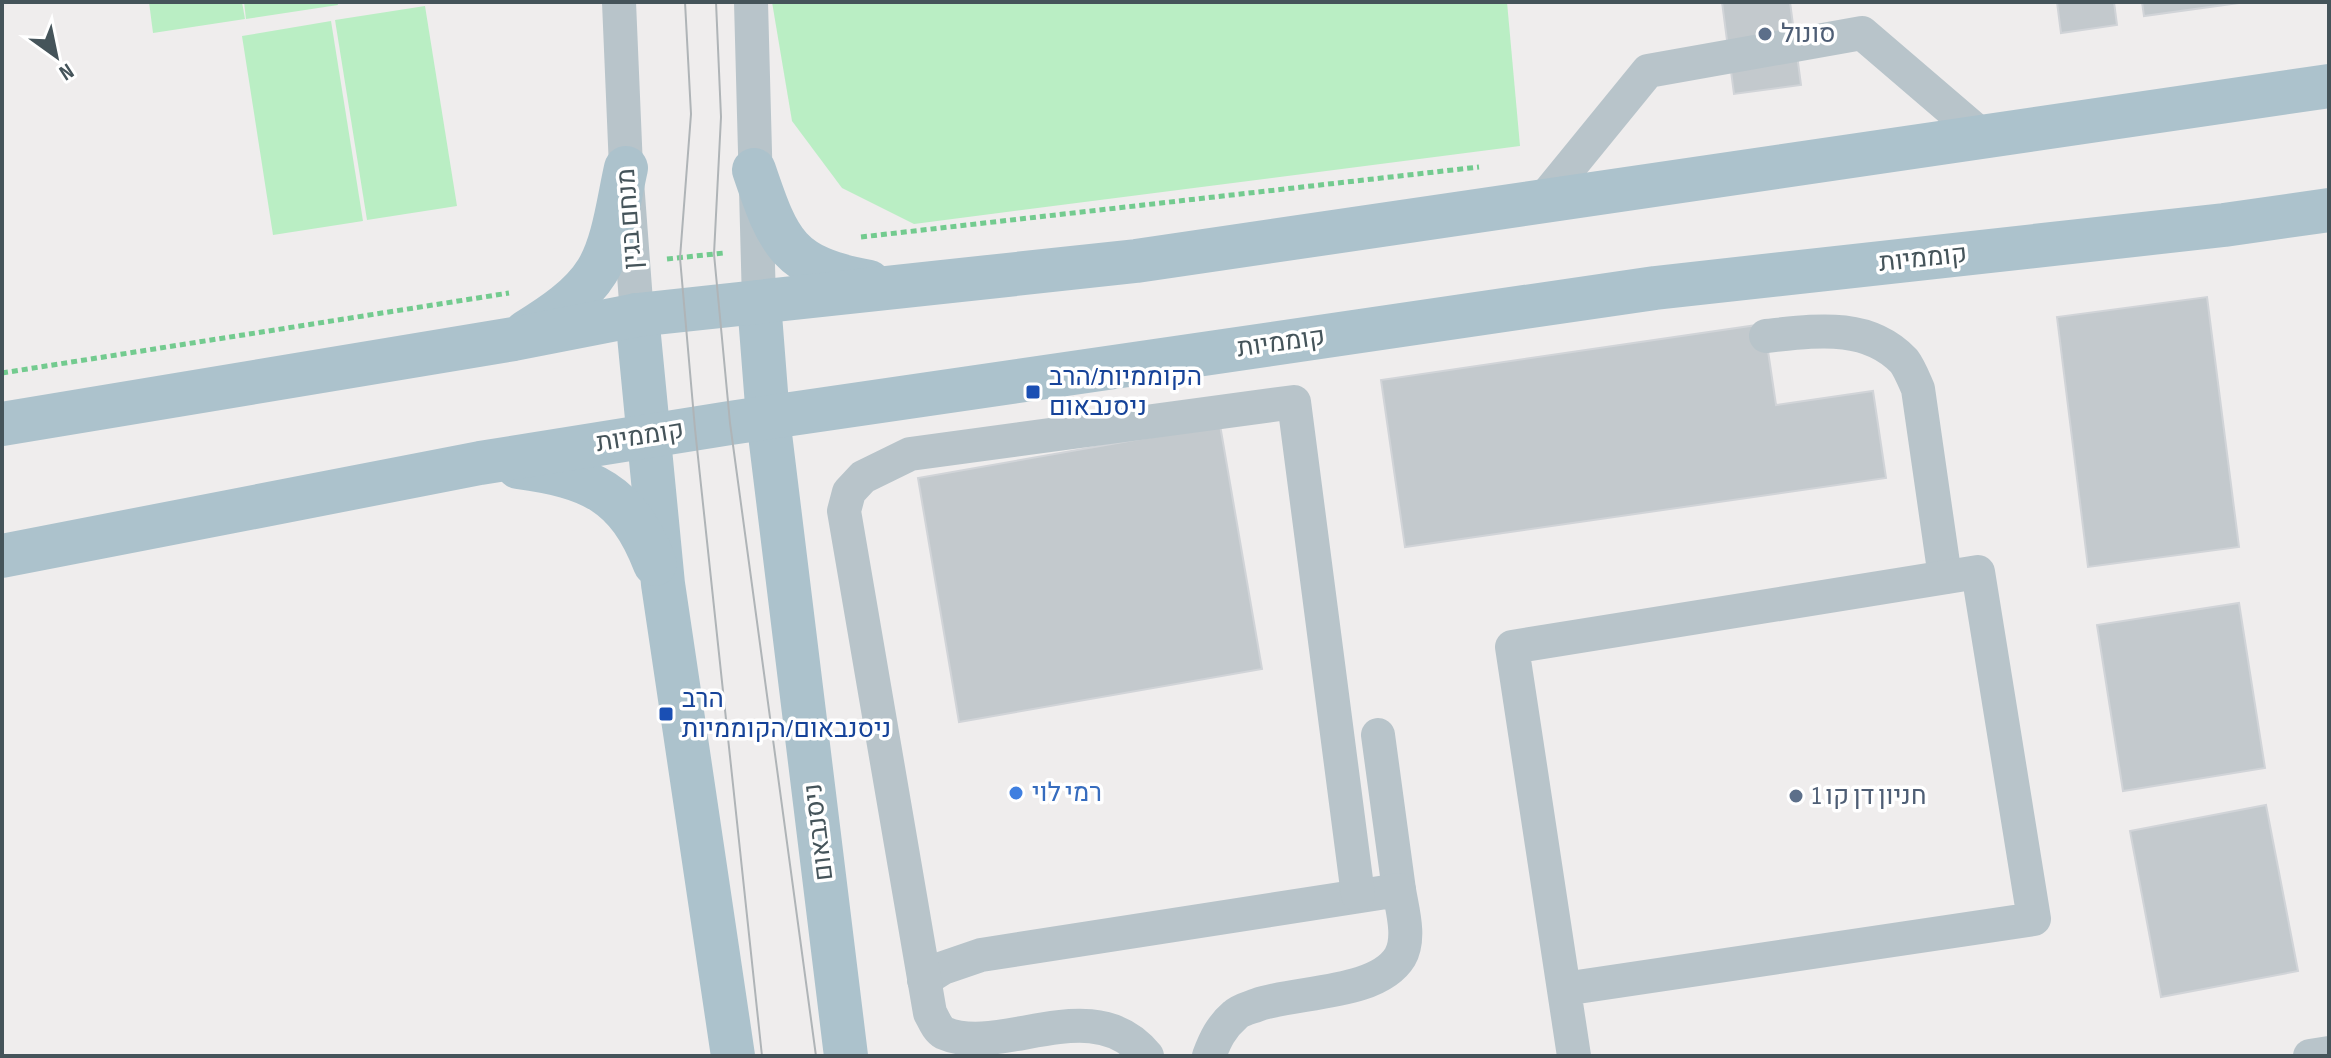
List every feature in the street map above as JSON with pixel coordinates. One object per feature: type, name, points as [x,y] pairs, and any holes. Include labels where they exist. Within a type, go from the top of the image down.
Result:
[{"type":"main road","points":[[2,424],[514,339],[637,315],[1136,261],[2329,86]]},
{"type":"main road","points":[[514,339],[566,304],[599,269],[626,168]]},
{"type":"main road","points":[[754,170],[771,221],[800,260],[830,274],[903,287]]},
{"type":"main road","name":"קוממיות","points":[[2,556],[480,463],[768,418],[1655,288],[2224,225],[2329,210]]},
{"type":"main road","points":[[759,302],[768,418]]},
{"type":"main road","name":"מנחם בגין","points":[[637,315],[647,436]]},
{"type":"main road","name":"ניסנבאום","points":[[768,418],[846,1056]]},
{"type":"main road","points":[[647,436],[663,584],[733,1056]]},
{"type":"main road","points":[[480,463],[570,476],[600,488],[620,505],[641,534],[663,584]]},
{"type":"street","name":"מנחם בגין","points":[[619,2],[626,168],[637,315]]},
{"type":"street","points":[[751,2],[759,302]]},
{"type":"street","points":[[1542,201],[1648,71],[1862,33],[1981,135]]},
{"type":"street","points":[[1766,336],[1824,330],[1870,337],[1906,363],[1918,389],[1945,577]]},
{"type":"street","points":[[1147,1056],[1140,1048],[1111,1032],[1083,1028],[985,1044],[962,1042],[941,1032],[930,1013],[844,511],[849,492],[863,477],[910,454],[1294,402],[1358,895]]},
{"type":"street","points":[[1564,989],[2034,919],[1978,572],[1512,647],[1574,1056]]},
{"type":"street","points":[[1209,1056],[1216,1035],[1237,1013],[1269,1001],[1355,985],[1381,974],[1400,956],[1405,935],[1378,735]]},
{"type":"street","points":[[924,980],[943,968],[981,955],[1399,890]]},
{"type":"street","points":[[2310,1056],[2329,1053]]},
{"type":"path","points":[[850,239],[1484,166]]},
{"type":"path","points":[[633,263],[756,249]]},
{"type":"path","points":[[2,373],[517,292]]},
{"type":"green space","points":[[149,2],[242,2],[245,19],[153,33]]},
{"type":"green space","points":[[244,2],[337,2],[338,5],[246,19]]},
{"type":"green space","points":[[772,2],[1507,2],[1520,146],[914,224],[842,188],[792,121]]},
{"type":"green space","points":[[425,6],[457,206],[367,220],[335,20]]},
{"type":"green space","points":[[331,21],[363,221],[273,235],[242,36]]},
{"type":"building","points":[[1722,2],[1790,2],[1801,85],[1734,94]]},
{"type":"building","points":[[2057,2],[2114,2],[2117,25],[2061,33]]},
{"type":"building","points":[[2142,2],[2246,2],[2144,16]]},
{"type":"building","points":[[2207,297],[2239,547],[2088,567],[2057,317]]},
{"type":"building","points":[[1764,324],[1776,405],[1873,391],[1886,478],[1405,547],[1381,380]]},
{"type":"building","points":[[1220,425],[1262,669],[959,722],[918,478]]},
{"type":"building","points":[[2239,603],[2265,768],[2123,791],[2097,625]]},
{"type":"building","points":[[2266,805],[2298,971],[2161,997],[2130,831]]},
{"type":"tram line","points":[[685,2],[691,114],[680,258],[695,429],[762,1056]]},
{"type":"tram line","points":[[716,2],[721,117],[714,254],[730,423],[816,1056]]},
{"type":"place","name":"סונול","points":[[1765,34]]},
{"type":"place","name":"הקוממיות/הרב ניסנבאום","points":[[1033,392]]},
{"type":"place","name":"הרב ניסנבאום/הקוממיות","points":[[666,714]]},
{"type":"place","name":"רמי לוי","points":[[1016,793]]},
{"type":"place","name":"חניון דן קו 1","points":[[1796,796]]}]
